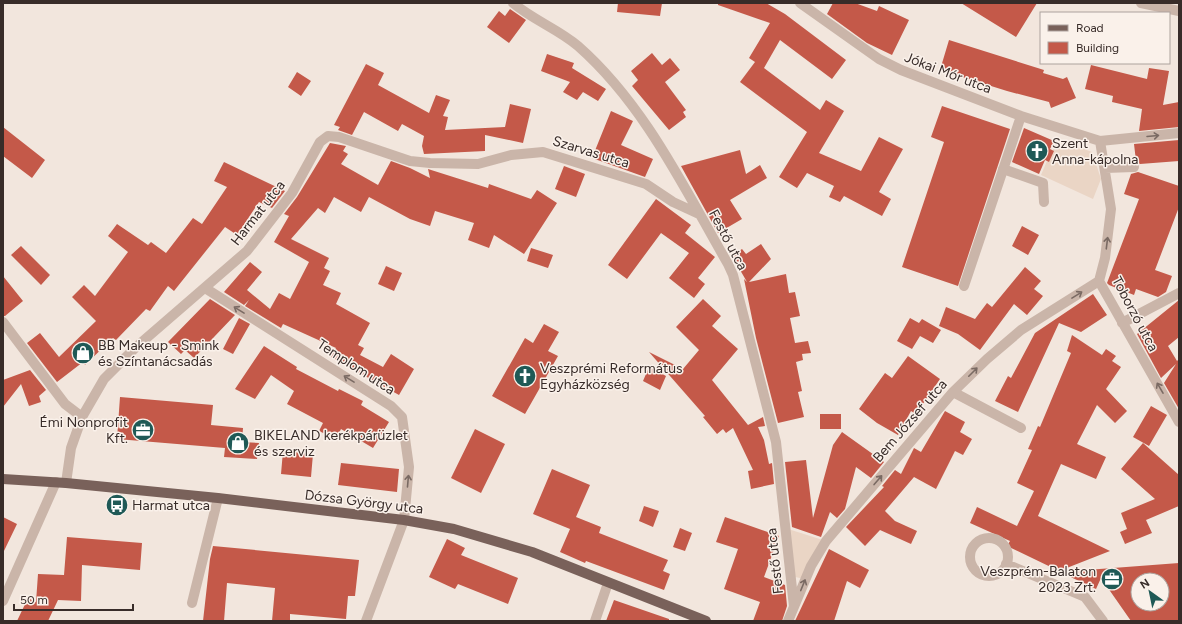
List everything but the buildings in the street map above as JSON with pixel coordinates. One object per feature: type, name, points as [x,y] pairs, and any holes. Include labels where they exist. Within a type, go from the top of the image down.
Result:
[{"type":"main road","name":"Dózsa György utca","points":[[3,479],[61,482],[218,498],[404,520],[454,529],[532,552],[706,621]]},
{"type":"street","name":"Festő utca","points":[[513,3],[522,11],[564,34],[580,47],[619,88],[653,135],[733,275],[776,442],[794,607]]},
{"type":"street","name":"Jókai Mór utca","points":[[800,3],[879,59],[901,70],[1021,116],[1100,141]]},
{"type":"street","points":[[1141,3],[1179,11]]},
{"type":"street","points":[[964,286],[1021,116]]},
{"type":"street","points":[[1100,141],[1179,133]]},
{"type":"street","name":"Szarvas utca","points":[[328,136],[339,137],[410,161],[430,163],[478,164],[511,155],[543,152],[646,184],[673,202],[699,214]]},
{"type":"street","name":"Harmat utca","points":[[3,601],[61,482],[82,417],[104,379],[115,366],[247,251],[292,193],[320,142],[328,136]]},
{"type":"street","name":"Toborzó utca","points":[[1100,141],[1111,209],[1105,258],[1099,281],[1179,422]]},
{"type":"street","points":[[1105,168],[1134,167]]},
{"type":"street","points":[[1003,169],[1043,183],[1044,202]]},
{"type":"street","name":"Bem József utca","points":[[788,621],[811,566],[826,541],[953,392],[987,358],[1021,330],[1099,281]]},
{"type":"street","name":"Templom utca","points":[[205,288],[391,406],[402,418],[409,467],[404,520],[366,621]]},
{"type":"street","points":[[1122,323],[1179,293]]},
{"type":"street","points":[[3,322],[65,404],[82,417]]},
{"type":"street","points":[[953,392],[1021,428]]},
{"type":"street","points":[[192,603],[218,498]]},
{"type":"street","points":[[1006,564],[1085,597],[1103,621]]},
{"type":"street","points":[[595,621],[608,583]]},
{"type":"shaded area","points":[[1057,139],[1092,152],[1101,179],[1093,199],[1041,175],[1047,161],[1049,162]]},
{"type":"shaded area","points":[[785,528],[826,541],[805,579],[790,576]]},
{"type":"place","name":"Szent Anna-kápolna","points":[[1037,151]]},
{"type":"place","name":"BB Makeup - Smink és Színtanácsadás","points":[[83,353]]},
{"type":"place","name":"Veszprémi Református Egyházközség","points":[[525,376]]},
{"type":"place","name":"Émi Nonprofit Kft.","points":[[143,430]]},
{"type":"place","name":"BIKELAND kerékpárüzlet és szerviz","points":[[238,443]]},
{"type":"place","name":"Harmat utca","points":[[117,505]]},
{"type":"place","name":"Veszprém-Balaton 2023 Zrt.","points":[[1112,579]]}]
